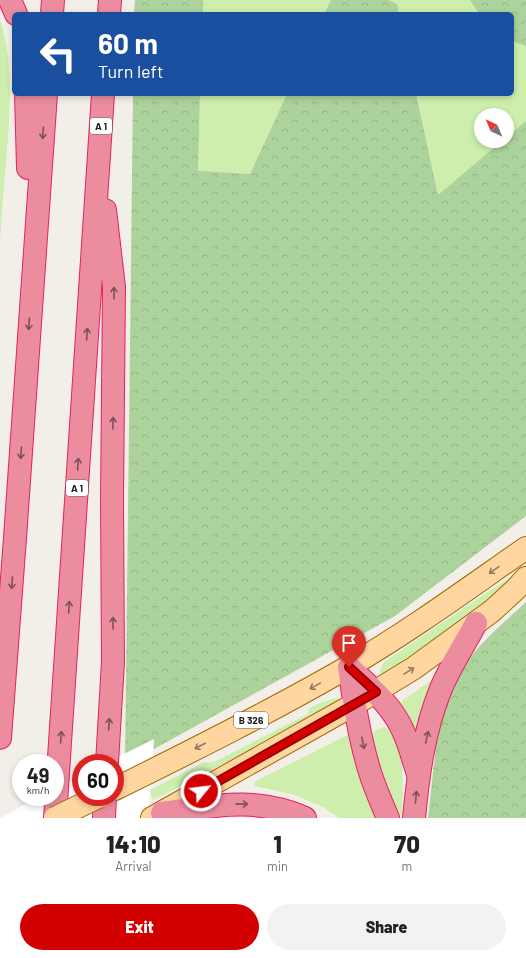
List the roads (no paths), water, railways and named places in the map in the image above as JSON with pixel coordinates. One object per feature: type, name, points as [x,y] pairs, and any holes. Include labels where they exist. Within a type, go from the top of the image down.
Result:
[{"type":"highway","points":[[10,0],[15,12]]},
{"type":"highway","points":[[52,12],[53,0]]},
{"type":"highway","points":[[109,12],[110,0]]},
{"type":"highway","points":[[26,96],[32,285]]},
{"type":"highway","points":[[0,738],[46,96]]},
{"type":"highway","name":"A 1","points":[[55,818],[103,96]]},
{"type":"highway","points":[[98,158],[114,287],[112,500],[113,662],[108,754]]},
{"type":"highway","points":[[414,818],[418,775],[435,704],[440,690],[476,623]]},
{"type":"highway","points":[[349,667],[376,692],[392,712],[404,732],[418,775]]},
{"type":"highway","points":[[349,667],[365,755],[376,789],[388,818]]},
{"type":"highway","points":[[157,815],[228,804],[244,804],[277,808],[305,818]]},
{"type":"highway","points":[[104,818],[105,806]]},
{"type":"main road","name":"B 326","points":[[124,784],[284,703],[349,667],[415,625],[526,548]]},
{"type":"main road","points":[[157,815],[376,692],[414,668],[492,611],[526,578]]},
{"type":"main road","points":[[55,818],[80,806]]}]
